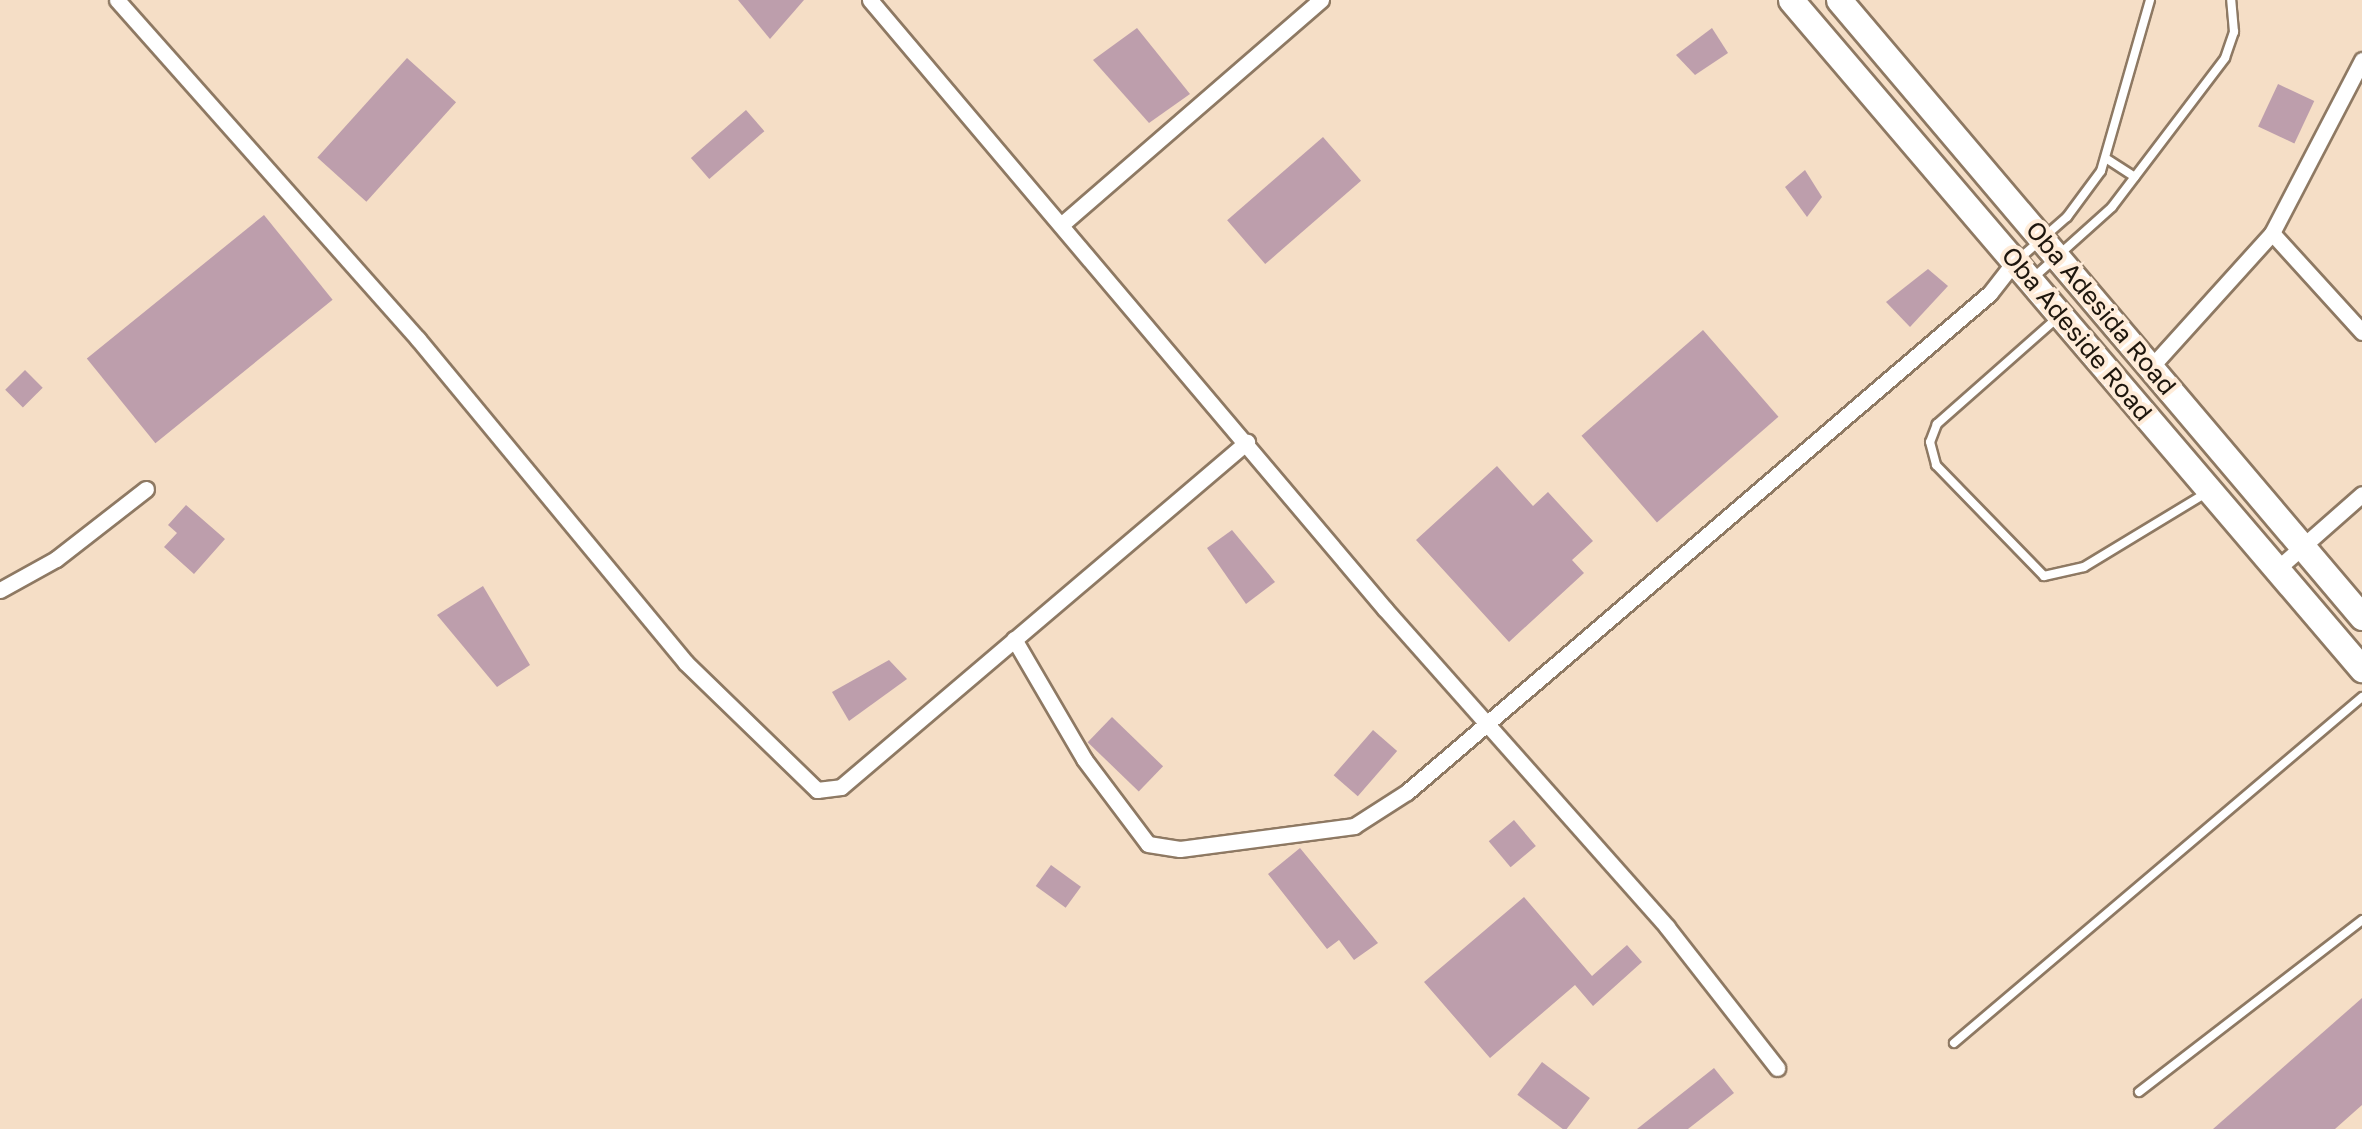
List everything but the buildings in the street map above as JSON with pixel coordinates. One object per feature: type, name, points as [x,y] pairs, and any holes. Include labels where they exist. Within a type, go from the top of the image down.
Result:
[{"type":"main road","name":"Oba Adeside Road","points":[[1791,0],[2362,669]]},
{"type":"main road","name":"Oba Adesida Road","points":[[1839,0],[2362,617]]},
{"type":"street","points":[[117,0],[418,339],[684,662],[818,790],[841,787],[1248,442]]},
{"type":"street","points":[[870,0],[1485,718],[1777,1068]]},
{"type":"street","points":[[1062,225],[1322,0]]},
{"type":"street","points":[[2151,367],[2272,233],[2362,60]]},
{"type":"street","points":[[2272,233],[2362,332]]},
{"type":"street","points":[[1014,638],[1084,760],[1123,816],[1158,849],[1354,826],[1407,792],[1485,718],[1990,292],[2023,271]]},
{"type":"street","points":[[1990,292],[2023,271]]},
{"type":"street","points":[[0,590],[56,559],[146,489]]},
{"type":"street","points":[[2277,569],[2362,494]]},
{"type":"lane","points":[[2023,271],[2051,249],[2107,159],[2150,0]]},
{"type":"lane","points":[[2023,271],[2135,177],[2225,58],[2235,21],[2231,0]]},
{"type":"lane","points":[[2107,159],[2135,177]]},
{"type":"lane","points":[[2060,316],[1936,424],[1930,442],[1936,465],[2044,576],[2084,567],[2210,491]]},
{"type":"lane","points":[[1954,1043],[2362,696]]},
{"type":"lane","points":[[2138,1092],[2362,920]]}]
